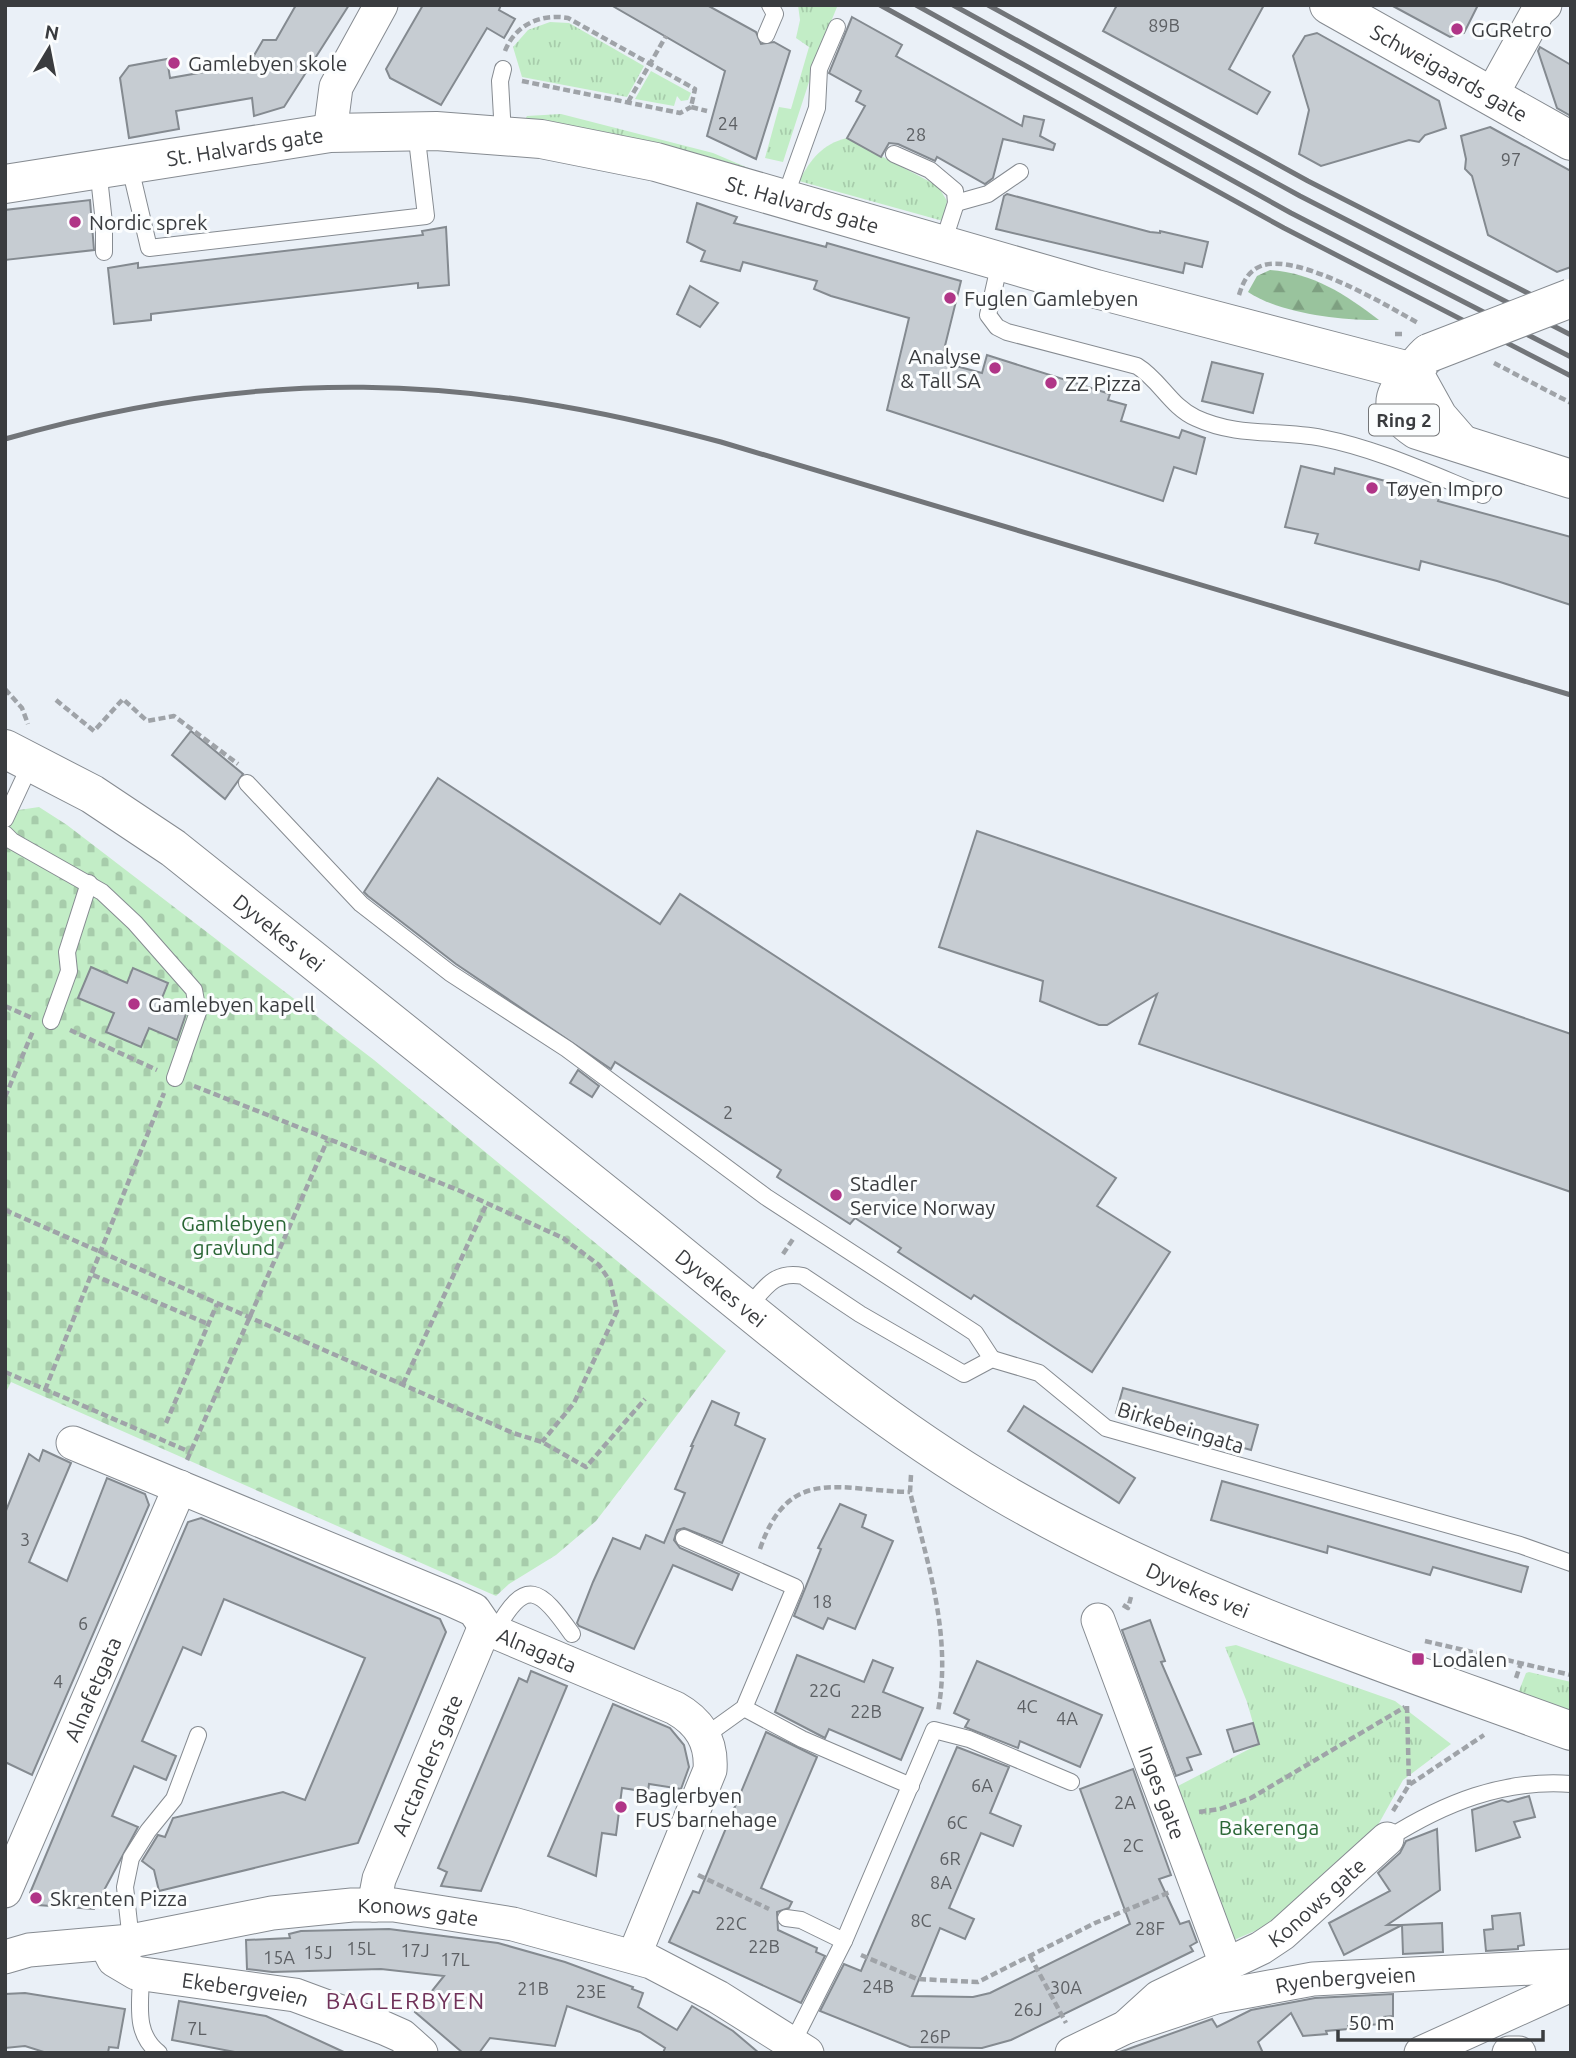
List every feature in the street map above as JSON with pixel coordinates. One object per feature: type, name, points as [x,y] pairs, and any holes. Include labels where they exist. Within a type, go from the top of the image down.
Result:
[{"type":"street","points":[[330,133],[336,87],[381,5]]},
{"type":"street","name":"Schweigaards gate","points":[[1329,5],[1571,141]]},
{"type":"street","points":[[1491,96],[1538,11],[1545,5]]},
{"type":"street","name":"St. Halvards gate","points":[[5,184],[330,133],[416,131],[503,135],[635,157],[942,246],[1317,348],[1423,351]]},
{"type":"street","points":[[1423,351],[1571,298]]},
{"type":"street","points":[[1317,348],[1368,374],[1394,405]]},
{"type":"street","name":"Ring 2","points":[[1423,351],[1396,390],[1394,405],[1403,420],[1417,430],[1458,440],[1571,479]]},
{"type":"street","name":"Ring 2","points":[[1423,351],[1438,417],[1458,440]]},
{"type":"street","name":"Dyvekes vei","points":[[23,757],[92,794],[173,848],[747,1309],[892,1423],[964,1470],[1056,1523],[1239,1607],[1344,1649],[1498,1718]]},
{"type":"street","name":"Alnagata","points":[[73,1443],[474,1610],[490,1629],[675,1709],[693,1720],[705,1736]]},
{"type":"street","name":"Alnafetgata","points":[[5,1891],[178,1486]]},
{"type":"street","name":"Inges gate","points":[[1112,1613],[1171,1814],[1226,1964]]},
{"type":"street","name":"Arctanders gate","points":[[374,1905],[379,1879],[490,1629]]},
{"type":"street","points":[[1498,1718],[1571,1731]]},
{"type":"street","points":[[634,1956],[707,1783],[711,1761],[705,1736]]},
{"type":"street","name":"Konows gate","points":[[1071,2041],[1126,2026],[1160,1997],[1261,1948],[1282,1934],[1387,1839]]},
{"type":"street","name":"Konows gate","points":[[6,1954],[119,1943],[272,1913],[374,1905],[461,1914],[555,1934],[634,1956],[718,1997],[799,2049]]},
{"type":"street","name":"Ekebergveien","points":[[119,1943],[114,1960],[124,1969],[141,1974],[305,1998],[402,2036],[421,2053]]},
{"type":"street","name":"Ryenbergveien","points":[[1126,2026],[1216,1997],[1312,1979],[1571,1966]]},
{"type":"street","points":[[1421,2053],[1571,1985]]},
{"type":"street","points":[[1509,2053],[1519,2053]]},
{"type":"lane","points":[[766,35],[775,14],[770,5]]},
{"type":"lane","points":[[784,200],[817,108],[819,69],[837,27]]},
{"type":"lane","points":[[503,135],[500,81],[507,63]]},
{"type":"lane","points":[[113,166],[149,248],[273,234],[426,216],[416,131]]},
{"type":"lane","points":[[894,154],[940,176],[955,191],[957,203],[942,246]]},
{"type":"lane","points":[[104,252],[104,223],[113,166]]},
{"type":"lane","points":[[957,203],[988,194],[1020,172]]},
{"type":"lane","points":[[1000,262],[988,315],[997,327],[1007,332],[1137,366],[1184,411],[1208,422],[1256,434],[1307,435],[1343,443],[1483,495]]},
{"type":"lane","points":[[5,820],[23,757]]},
{"type":"lane","points":[[247,783],[361,904],[450,973],[567,1049],[766,1197],[975,1333],[992,1359],[964,1374],[860,1314],[811,1280],[793,1274],[775,1277],[747,1309]]},
{"type":"lane","points":[[5,834],[23,848],[89,883],[135,923],[194,990],[198,1012],[170,1083]]},
{"type":"lane","points":[[51,1021],[69,971],[67,952],[89,883]]},
{"type":"lane","name":"Birkebeingata","points":[[992,1359],[1038,1373],[1106,1428],[1520,1545],[1571,1563]]},
{"type":"lane","points":[[684,1538],[794,1587],[744,1708],[705,1736]]},
{"type":"lane","points":[[490,1629],[519,1596],[528,1595],[538,1596],[552,1605],[572,1633]]},
{"type":"lane","points":[[744,1708],[802,1739],[911,1786]]},
{"type":"lane","points":[[799,2049],[934,1730],[969,1739],[1071,1782]]},
{"type":"lane","points":[[119,1943],[131,1858],[148,1831],[174,1799],[198,1735]]},
{"type":"lane","name":"Konows gate","points":[[1387,1839],[1432,1810],[1511,1784],[1571,1784]]},
{"type":"lane","points":[[786,1918],[801,1920],[843,1943]]},
{"type":"lane","points":[[141,1974],[141,2045],[159,2053]]},
{"type":"path","points":[[507,63],[508,45],[517,31],[532,21],[559,16],[568,18],[695,89],[691,107]]},
{"type":"path","points":[[628,102],[666,36]]},
{"type":"path","points":[[507,63],[508,45]]},
{"type":"path","points":[[516,80],[680,113],[691,107],[707,111]]},
{"type":"path","points":[[1237,300],[1248,275],[1261,266],[1277,263],[1316,274],[1423,351]]},
{"type":"path","points":[[1483,357],[1571,403]]},
{"type":"path","points":[[56,700],[94,731],[123,699],[147,721],[174,716],[249,774],[247,783]]},
{"type":"path","points":[[5,1006],[38,1021],[5,1097]]},
{"type":"path","points":[[45,1390],[170,1083]]},
{"type":"path","points":[[178,1486],[190,1452],[327,1141],[487,1203],[563,1238],[587,1255],[610,1281],[617,1311],[573,1404],[541,1442]]},
{"type":"path","points":[[403,1384],[487,1203]]},
{"type":"path","points":[[5,1210],[249,1319],[513,1433],[541,1442],[586,1466],[645,1399]]},
{"type":"path","points":[[783,1254],[797,1232]]},
{"type":"path","points":[[93,1275],[208,1324]]},
{"type":"path","points":[[166,1423],[217,1304]]},
{"type":"path","points":[[5,1372],[190,1452]]},
{"type":"path","points":[[911,1475],[910,1493],[941,1627],[942,1678],[934,1730]]},
{"type":"path","points":[[766,1534],[785,1503],[812,1489],[834,1487],[910,1493]]},
{"type":"path","points":[[1112,1613],[1128,1608],[1131,1597]]},
{"type":"path","points":[[1521,1663],[1571,1675]]},
{"type":"path","points":[[1171,1814],[1220,1809],[1251,1798],[1412,1701]]},
{"type":"path","points":[[1407,1705],[1409,1785]]},
{"type":"path","points":[[1396,1803],[1409,1785],[1484,1735],[1498,1718]]},
{"type":"path","points":[[688,1870],[786,1918]]},
{"type":"path","points":[[843,1943],[917,1979],[978,1982],[1146,1900],[1170,1892],[1178,1893]]},
{"type":"path","points":[[1030,1956],[1071,2041]]},
{"type":"green space","points":[[798,5],[837,7],[819,51],[783,162],[765,158],[779,107],[791,109],[809,47],[796,38],[800,20]]},
{"type":"green space","points":[[550,22],[569,23],[644,66],[627,97],[522,77],[513,47],[528,30]]},
{"type":"green space","points":[[651,71],[691,93],[688,100],[681,101],[677,96],[674,106],[635,99]]},
{"type":"green space","points":[[561,114],[713,153],[774,179],[524,121],[527,116]]},
{"type":"green space","points":[[847,138],[938,186],[947,201],[943,221],[799,181],[824,148]]},
{"type":"green space","points":[[1270,270],[1300,275],[1328,286],[1379,320],[1312,314],[1276,305],[1248,292],[1257,276]]},
{"type":"green space","name":"Gamlebyen gravlund","points":[[5,803],[19,810],[39,807],[67,825],[374,1060],[726,1351],[596,1521],[556,1555],[509,1584],[496,1596],[11,1382],[5,1394]]},
{"type":"green space","name":"Bakerenga","points":[[1236,1645],[1395,1701],[1451,1744],[1403,1780],[1368,1843],[1281,1920],[1229,1942],[1176,1787],[1259,1744],[1247,1702],[1225,1647]]},
{"type":"green space","points":[[1526,1673],[1571,1682],[1571,1715],[1517,1696]]},
{"type":"building","points":[[296,5],[349,5],[284,107],[254,116],[252,98],[176,111],[179,129],[129,138],[120,78],[129,66],[167,59],[170,78],[249,64],[263,40],[276,40]]},
{"type":"building","points":[[423,5],[501,5],[499,10],[515,19],[504,38],[487,28],[441,105],[390,78],[386,69]]},
{"type":"building","points":[[611,5],[707,5],[756,32],[761,44],[774,42],[790,51],[756,159],[707,136],[725,71]]},
{"type":"building","points":[[1117,5],[1264,5],[1229,69],[1270,92],[1257,114],[1103,31]]},
{"type":"building","points":[[1391,5],[1478,5],[1464,33],[1450,37]]},
{"type":"building","points":[[852,17],[902,45],[896,56],[1022,126],[1024,116],[1044,120],[1040,136],[1055,144],[1053,150],[1003,139],[993,178],[985,184],[937,157],[935,161],[898,144],[889,143],[881,157],[847,138],[865,106],[856,101],[861,91],[829,73]]},
{"type":"building","points":[[1317,33],[1439,101],[1446,128],[1425,135],[1419,142],[1409,140],[1321,166],[1299,154],[1309,110],[1293,56],[1305,36]]},
{"type":"building","points":[[1540,47],[1571,65],[1571,116],[1557,108],[1538,51]]},
{"type":"building","points":[[1490,127],[1571,171],[1571,267],[1557,272],[1488,235],[1472,176],[1465,169],[1466,159],[1461,136]]},
{"type":"building","points":[[1007,194],[1150,232],[1160,231],[1208,242],[1202,267],[1185,263],[1183,273],[996,229],[1004,196]]},
{"type":"building","points":[[90,200],[94,250],[5,260],[5,210]]},
{"type":"building","points":[[697,203],[737,217],[734,223],[826,247],[827,243],[961,281],[941,362],[982,373],[987,355],[1110,394],[1108,400],[1126,405],[1121,421],[1179,438],[1182,430],[1205,438],[1196,474],[1174,467],[1163,501],[887,410],[909,318],[831,296],[814,289],[817,281],[743,262],[740,271],[701,261],[705,251],[687,242]]},
{"type":"building","points":[[446,227],[449,285],[418,288],[418,283],[151,314],[151,320],[114,324],[108,268],[138,263],[138,268],[423,235],[422,231]]},
{"type":"building","points":[[690,286],[718,303],[700,327],[677,314]]},
{"type":"building","points":[[1212,362],[1263,374],[1253,413],[1202,401]]},
{"type":"building","points":[[1301,466],[1334,474],[1335,468],[1440,495],[1438,501],[1571,537],[1571,605],[1497,581],[1421,561],[1419,570],[1315,543],[1318,534],[1285,527]]},
{"type":"building","points":[[191,731],[243,774],[225,799],[172,755]]},
{"type":"building","points":[[438,778],[660,924],[680,894],[1116,1178],[1097,1206],[1170,1252],[1092,1372],[974,1295],[971,1299],[898,1252],[901,1248],[855,1218],[850,1224],[777,1177],[781,1170],[615,1062],[611,1069],[456,964],[368,896],[364,892]]},
{"type":"building","points":[[977,831],[1571,1034],[1571,1192],[1139,1044],[1157,994],[1107,1025],[1099,1025],[1040,1001],[1043,981],[939,947]]},
{"type":"building","name":"Gamlebyen kapell","points":[[91,967],[127,983],[133,968],[168,983],[162,998],[187,1011],[177,1040],[149,1028],[141,1047],[106,1032],[114,1013],[78,998]]},
{"type":"building","points":[[578,1070],[599,1086],[592,1097],[570,1083]]},
{"type":"building","points":[[1123,1388],[1258,1425],[1251,1450],[1116,1413]]},
{"type":"building","points":[[712,1401],[739,1413],[735,1425],[765,1439],[722,1543],[684,1528],[677,1530],[674,1540],[680,1548],[739,1574],[732,1590],[673,1565],[634,1649],[579,1626],[577,1623],[613,1538],[640,1549],[646,1535],[664,1543],[685,1493],[675,1489]]},
{"type":"building","points":[[1024,1406],[1135,1478],[1119,1503],[1008,1431]]},
{"type":"building","points":[[43,1450],[71,1463],[29,1562],[67,1581],[107,1478],[145,1494],[149,1505],[32,1775],[5,1762],[5,1513],[29,1454],[39,1461]]},
{"type":"building","points":[[1222,1481],[1528,1567],[1521,1592],[1433,1567],[1430,1575],[1328,1546],[1327,1553],[1211,1520]]},
{"type":"building","points":[[840,1504],[866,1515],[862,1527],[893,1541],[855,1629],[828,1618],[823,1629],[794,1616],[821,1549],[818,1548]]},
{"type":"building","points":[[201,1518],[440,1619],[446,1632],[358,1843],[159,1891],[154,1870],[142,1861],[158,1835],[165,1837],[173,1818],[283,1792],[305,1800],[365,1658],[224,1599],[201,1655],[183,1647],[142,1741],[176,1756],[166,1780],[134,1766],[112,1816],[138,1827],[94,1909],[37,1905],[30,1893],[90,1750],[188,1522]]},
{"type":"building","points":[[1150,1620],[1165,1661],[1161,1662],[1201,1754],[1187,1758],[1192,1770],[1176,1776],[1122,1630]]},
{"type":"building","points":[[797,1655],[864,1682],[873,1660],[893,1668],[883,1692],[923,1708],[901,1760],[829,1729],[825,1738],[775,1712]]},
{"type":"building","points":[[977,1661],[1102,1715],[1080,1767],[1020,1741],[1018,1748],[965,1727],[969,1720],[954,1713]]},
{"type":"building","points":[[531,1671],[567,1686],[481,1891],[441,1886],[447,1872],[438,1868],[519,1678],[527,1682]]},
{"type":"building","points":[[613,1704],[670,1728],[684,1745],[689,1767],[681,1789],[649,1784],[648,1792],[622,1788],[616,1835],[602,1833],[596,1876],[548,1856]]},
{"type":"building","points":[[1253,1723],[1259,1744],[1234,1752],[1227,1730]]},
{"type":"building","points":[[766,1732],[817,1757],[761,1888],[792,1902],[789,1908],[777,1912],[778,1930],[817,1948],[816,1952],[825,1956],[801,2003],[669,1942],[693,1891],[699,1893]]},
{"type":"building","points":[[957,1747],[1009,1767],[990,1813],[1021,1826],[1013,1846],[981,1833],[949,1908],[974,1919],[965,1939],[940,1928],[912,1996],[973,1997],[990,1993],[1130,1924],[1080,1789],[1133,1769],[1171,1875],[1159,1879],[1180,1924],[1189,1921],[1197,1942],[1190,1946],[1193,1951],[1011,2040],[982,2048],[910,2047],[820,2011],[844,1964],[861,1971]]},
{"type":"building","points":[[1529,1796],[1535,1817],[1514,1822],[1520,1837],[1476,1851],[1472,1810],[1502,1800],[1508,1802]]},
{"type":"building","points":[[1437,1829],[1440,1890],[1387,1925],[1402,1925],[1344,1955],[1329,1923],[1390,1891],[1378,1873],[1400,1853],[1406,1841]]},
{"type":"building","points":[[1520,1913],[1524,1945],[1518,1946],[1518,1949],[1486,1951],[1484,1930],[1493,1929],[1492,1916]]},
{"type":"building","points":[[1442,1923],[1443,1952],[1403,1954],[1402,1925]]},
{"type":"building","points":[[389,1929],[498,1943],[565,1962],[643,1993],[638,2007],[677,2030],[692,2006],[733,2031],[759,2053],[663,2053],[665,2048],[640,2032],[567,2006],[555,2046],[490,2038],[479,2053],[463,2053],[415,2012],[444,1976],[381,1969],[272,1972],[247,1969],[246,1940],[290,1938],[289,1934],[301,1931]]},
{"type":"building","points":[[25,1993],[125,2009],[118,2048],[109,2047],[108,2053],[47,2053],[25,2046],[5,2048],[5,1994]]},
{"type":"building","points":[[1393,1994],[1393,2016],[1384,2017],[1384,2024],[1348,2026],[1348,2029],[1326,2031],[1327,2034],[1303,2036],[1291,2013],[1258,2042],[1263,2053],[1117,2053],[1212,2019],[1217,2027],[1251,2010],[1315,1998]]},
{"type":"building","points":[[179,2001],[266,2016],[346,2053],[240,2053],[172,2040]]},
{"type":"railway","points":[[880,5],[1284,228],[1571,376]]},
{"type":"railway","points":[[916,5],[1291,213],[1571,357]]},
{"type":"railway","points":[[953,5],[1300,196],[1571,335]]},
{"type":"railway","points":[[988,5],[1308,181],[1571,315]]},
{"type":"railway","points":[[5,439],[99,415],[189,399],[277,390],[363,387],[450,391],[538,402],[628,419],[721,442],[1571,695]]},
{"type":"place","name":"GGRetro","points":[[1457,29]]},
{"type":"place","name":"Gamlebyen skole","points":[[174,63]]},
{"type":"place","name":"Nordic sprek","points":[[75,222]]},
{"type":"place","name":"Fuglen Gamlebyen","points":[[950,298]]},
{"type":"place","name":"Analyse & Tall SA","points":[[995,368]]},
{"type":"place","name":"ZZ Pizza","points":[[1051,383]]},
{"type":"place","name":"Tøyen Impro","points":[[1372,488]]},
{"type":"place","name":"Gamlebyen kapell","points":[[134,1004]]},
{"type":"place","name":"Stadler Service Norway","points":[[836,1195]]},
{"type":"place","name":"Lodalen","points":[[1418,1659]]},
{"type":"place","name":"Baglerbyen FUS barnehage","points":[[621,1807]]},
{"type":"place","name":"Skrenten Pizza","points":[[36,1898]]},
{"type":"district","name":"BAGLERBYEN","points":[[406,2000]]}]
